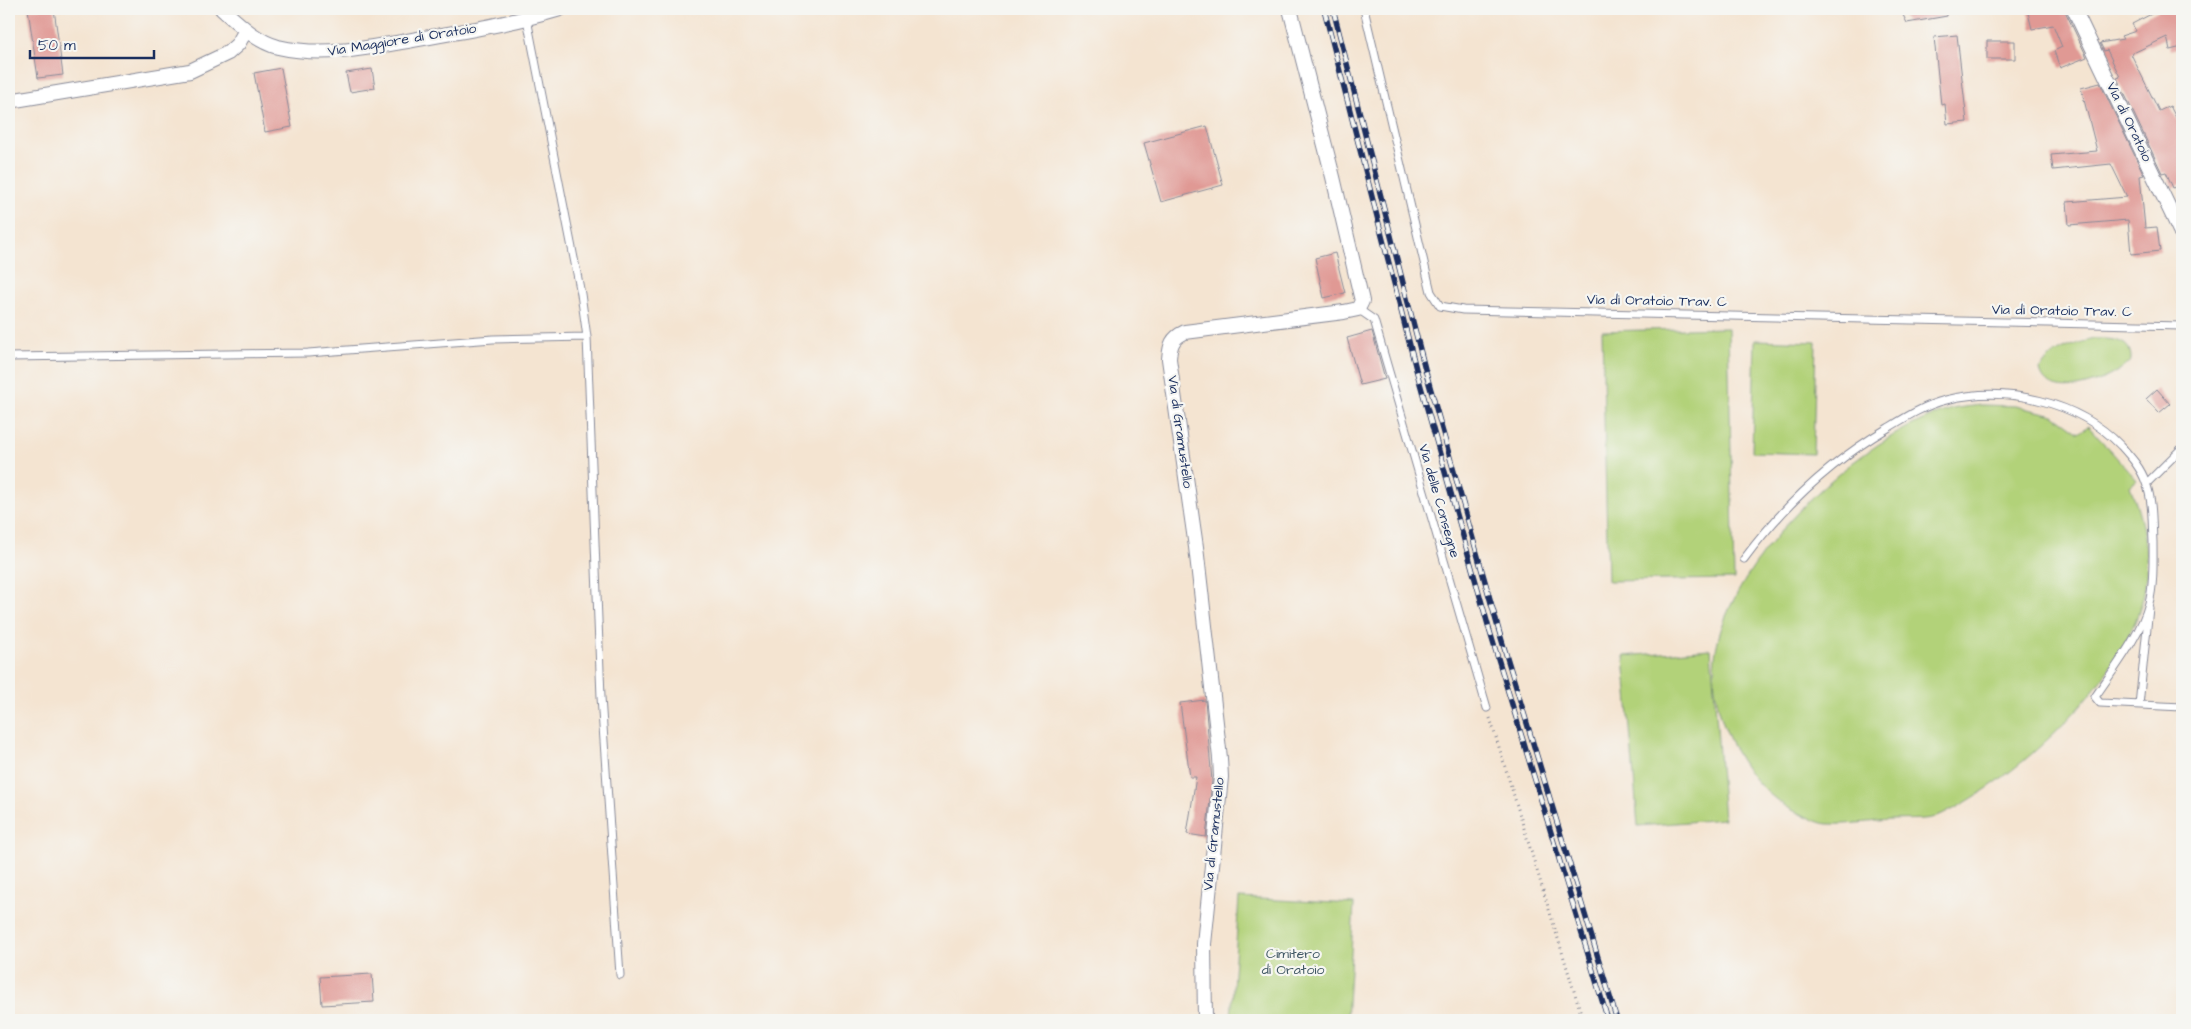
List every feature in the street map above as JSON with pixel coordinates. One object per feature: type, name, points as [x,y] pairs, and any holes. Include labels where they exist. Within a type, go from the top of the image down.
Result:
[{"type":"street","name":"Via Maggiore di Oratoio","points":[[222,9],[246,30],[277,46],[328,52],[392,44],[527,19],[560,9]]},
{"type":"street","points":[[1290,9],[1360,291],[1362,301],[1358,309]]},
{"type":"street","name":"Via di Oratoio","points":[[2074,9],[2182,235]]},
{"type":"street","points":[[9,102],[190,71],[206,65],[232,49],[246,30]]},
{"type":"street","name":"Via di Gramustello","points":[[1205,1020],[1204,944],[1221,778],[1196,547],[1169,359],[1170,345],[1176,337],[1185,332],[1358,309]]},
{"type":"lane","name":"Via di Oratoio Trav. C","points":[[1364,9],[1431,292],[1440,306],[1463,310],[2182,326]]},
{"type":"lane","points":[[527,19],[581,294],[587,337],[601,697],[620,975]]},
{"type":"lane","name":"Via delle Consegne","points":[[1358,309],[1374,320],[1487,708]]},
{"type":"lane","points":[[9,357],[308,354],[493,339],[587,337]]},
{"type":"lane","points":[[1744,559],[1782,511],[1812,481],[1874,436],[1917,412],[1946,400],[1968,397],[2015,397],[2039,400],[2079,413],[2097,424],[2117,442],[2136,462],[2147,483],[2152,514],[2153,555],[2139,705]]},
{"type":"lane","points":[[2147,483],[2182,448]]},
{"type":"lane","points":[[2149,603],[2130,646],[2095,697],[2100,703],[2182,707]]},
{"type":"path","points":[[1487,708],[1583,1020]]},
{"type":"green space","points":[[1728,328],[1734,579],[1608,581],[1602,331]]},
{"type":"green space","points":[[2094,339],[2119,341],[2128,347],[2131,360],[2112,375],[2083,386],[2068,388],[2055,386],[2046,381],[2040,370],[2044,363],[2063,349]]},
{"type":"green space","points":[[1755,340],[1816,342],[1813,454],[1752,452]]},
{"type":"green space","points":[[1980,405],[2015,406],[2054,415],[2079,433],[2088,426],[2137,480],[2130,486],[2144,535],[2146,574],[2145,587],[2136,620],[2119,654],[2095,688],[2068,720],[2037,750],[1972,798],[1942,815],[1931,818],[1844,824],[1818,822],[1793,811],[1769,794],[1749,772],[1733,747],[1719,709],[1715,686],[1714,665],[1723,623],[1743,583],[1774,539],[1816,494],[1840,473],[1892,436],[1919,422],[1950,410]]},
{"type":"green space","points":[[1711,649],[1724,819],[1638,826],[1624,656]]},
{"type":"green space","name":"Cimitero di Oratoio","points":[[1239,898],[1354,904],[1347,1020],[1231,1020]]},
{"type":"building","points":[[28,9],[54,9],[63,75],[38,78]]},
{"type":"building","points":[[1900,9],[1947,9],[1947,16],[1907,23]]},
{"type":"building","points":[[2027,9],[2064,9],[2087,57],[2060,68],[2054,51],[2062,47],[2053,25],[2032,29]]},
{"type":"building","points":[[2161,9],[2175,9],[2179,17],[2182,16],[2182,47],[2170,50],[2167,37],[2131,54],[2159,111],[2170,106],[2182,129],[2182,183],[2173,188],[2166,172],[2162,173],[2117,78],[2120,77],[2107,50],[2104,51],[2100,43],[2123,39],[2121,36],[2136,31],[2132,24]]},
{"type":"building","points":[[1957,35],[1967,122],[1947,124],[1945,104],[1941,105],[1934,37]]},
{"type":"building","points":[[1987,41],[2015,41],[2015,59],[1987,59]]},
{"type":"building","points":[[281,68],[292,127],[265,132],[254,73]]},
{"type":"building","points":[[372,69],[375,88],[350,92],[346,73]]},
{"type":"building","points":[[2100,83],[2144,175],[2140,176],[2145,228],[2157,227],[2160,251],[2131,254],[2128,220],[2069,225],[2067,202],[2127,197],[2111,164],[2053,170],[2051,155],[2097,151],[2081,88]]},
{"type":"building","points":[[1207,126],[1223,185],[1161,202],[1144,143]]},
{"type":"building","points":[[1335,253],[1345,293],[1324,298],[1315,258]]},
{"type":"building","points":[[1372,331],[1385,379],[1360,385],[1347,338]]},
{"type":"building","points":[[2157,389],[2170,404],[2159,413],[2146,399]]},
{"type":"building","points":[[1205,700],[1212,781],[1206,837],[1187,834],[1196,777],[1190,777],[1180,703]]},
{"type":"building","points":[[372,974],[374,1002],[322,1005],[320,977]]},
{"type":"railway","points":[[1324,9],[1416,369],[1490,632],[1608,1020]]},
{"type":"railway","points":[[1333,9],[1425,369],[1499,631],[1617,1020]]}]
